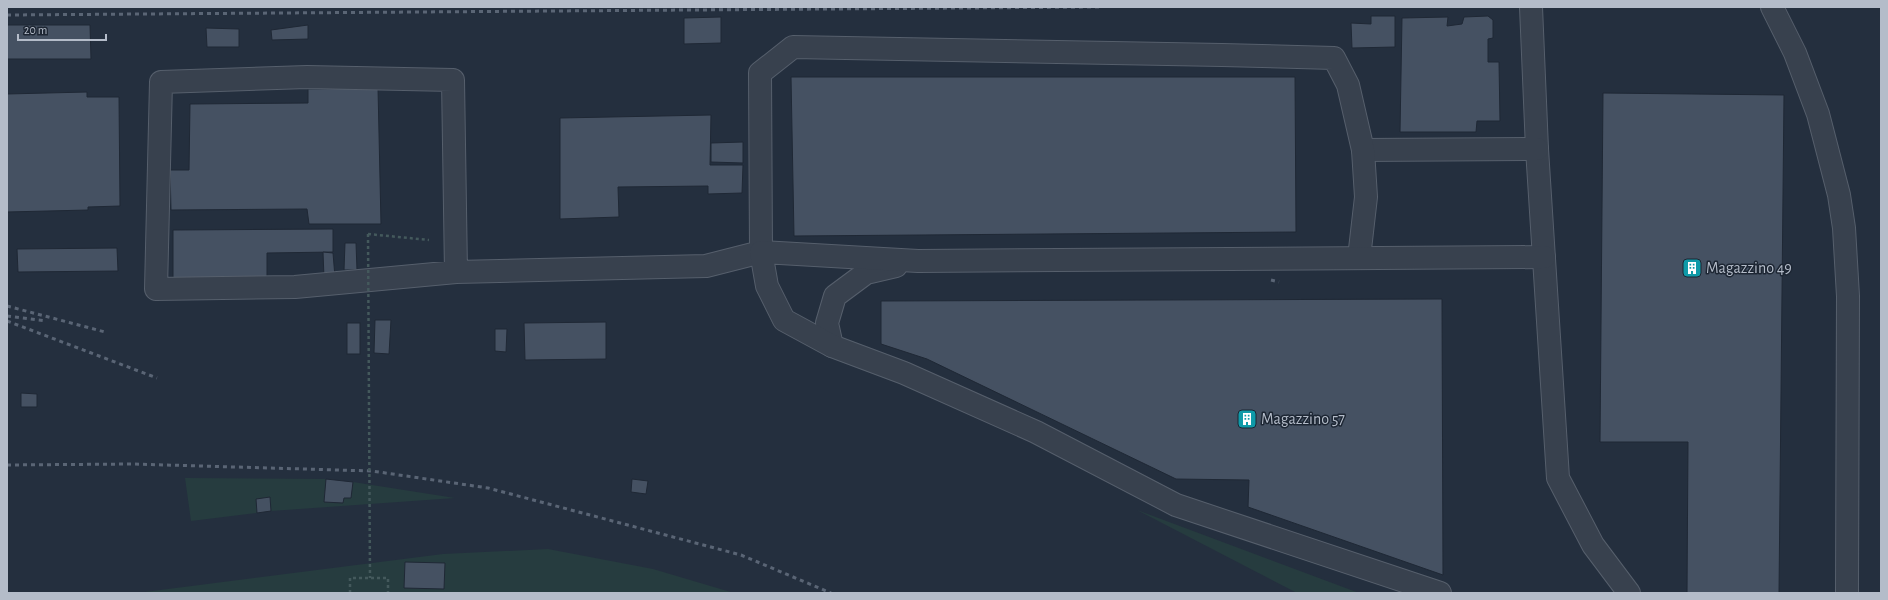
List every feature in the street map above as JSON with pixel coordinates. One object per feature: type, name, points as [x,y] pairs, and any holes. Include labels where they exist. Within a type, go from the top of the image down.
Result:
[{"type":"street","points":[[1531,7],[1537,149],[1558,478],[1593,545],[1630,593]]},
{"type":"street","points":[[1772,7],[1795,53],[1818,114],[1839,195],[1844,228],[1849,347],[1847,593]]},
{"type":"street","points":[[1359,258],[1366,197],[1363,150],[1348,85],[1334,58],[1222,54],[793,47],[760,73],[761,252],[767,286],[784,320],[832,346],[904,373],[1036,432],[1176,505],[1440,593]]},
{"type":"street","points":[[456,272],[452,80],[308,77],[161,82],[156,289],[295,286],[456,272],[706,266],[761,252],[918,261],[1544,257]]},
{"type":"street","points":[[1363,150],[1537,149]]},
{"type":"street","points":[[832,346],[827,323],[835,296],[866,273],[918,261]]},
{"type":"path","points":[[370,578],[368,234],[455,242]]},
{"type":"path","points":[[350,593],[350,578],[388,578],[388,593]]},
{"type":"green space","points":[[185,478],[326,479],[324,502],[342,503],[344,498],[351,498],[353,482],[455,498],[271,511],[269,498],[256,499],[257,513],[191,521]]},
{"type":"green space","points":[[1137,510],[1359,593],[1297,593]]},
{"type":"green space","points":[[548,549],[653,569],[734,593],[137,593],[443,554]]},
{"type":"building","points":[[1371,16],[1395,16],[1395,47],[1352,48],[1351,23],[1371,24]]},
{"type":"building","points":[[1488,16],[1493,20],[1493,38],[1488,39],[1488,62],[1499,62],[1500,121],[1477,121],[1476,132],[1400,132],[1402,18],[1448,17],[1447,26],[1462,24],[1464,17]]},
{"type":"building","points":[[721,17],[721,43],[684,44],[684,18]]},
{"type":"building","points":[[7,25],[90,25],[91,59],[7,59]]},
{"type":"building","points":[[308,25],[308,39],[272,40],[271,30]]},
{"type":"building","points":[[206,28],[239,29],[239,47],[207,47]]},
{"type":"building","points":[[791,77],[1295,77],[1296,232],[794,236]]},
{"type":"building","points":[[378,88],[381,224],[309,224],[307,209],[171,210],[170,170],[189,170],[190,104],[308,103],[308,89]]},
{"type":"building","points":[[87,92],[87,97],[119,97],[120,206],[88,207],[88,210],[7,212],[7,94]]},
{"type":"building","name":"Magazzino 49","points":[[1603,93],[1784,95],[1779,593],[1687,593],[1688,442],[1600,442]]},
{"type":"building","points":[[711,115],[710,165],[743,165],[742,193],[708,194],[708,186],[618,187],[619,217],[560,219],[560,118]]},
{"type":"building","points":[[743,142],[743,163],[711,162],[711,143]]},
{"type":"building","points":[[333,229],[333,252],[267,253],[267,279],[173,280],[173,230]]},
{"type":"building","points":[[345,243],[356,243],[357,270],[344,270]]},
{"type":"building","points":[[117,248],[118,271],[18,272],[17,249]]},
{"type":"building","points":[[323,252],[333,253],[335,277],[324,278]]},
{"type":"building","name":"Magazzino 57","points":[[1442,299],[1443,575],[1248,507],[1249,480],[1176,479],[927,359],[881,344],[881,301]]},
{"type":"building","points":[[375,320],[391,320],[389,354],[374,353]]},
{"type":"building","points":[[606,322],[606,359],[525,360],[524,323]]},
{"type":"building","points":[[347,323],[360,323],[360,354],[347,354]]},
{"type":"building","points":[[495,329],[507,329],[506,352],[495,351]]},
{"type":"building","points":[[21,393],[37,394],[37,407],[21,407]]},
{"type":"building","points":[[326,479],[353,482],[351,498],[344,498],[343,503],[324,502]]},
{"type":"building","points":[[632,479],[648,481],[646,494],[631,492]]},
{"type":"building","points":[[270,497],[271,511],[257,513],[256,499]]},
{"type":"building","points":[[405,562],[445,563],[444,589],[404,588]]},
{"type":"railway","points":[[7,15],[1100,7]]},
{"type":"railway","points":[[1271,280],[1279,282]]},
{"type":"railway","points":[[7,306],[105,332]]},
{"type":"railway","points":[[7,316],[46,321]]},
{"type":"railway","points":[[7,321],[157,378]]},
{"type":"railway","points":[[7,465],[132,464],[372,471],[488,488],[741,555],[831,593]]},
{"type":"place","name":"Magazzino 49","points":[[1692,268]]},
{"type":"place","name":"Magazzino 57","points":[[1247,419]]}]
